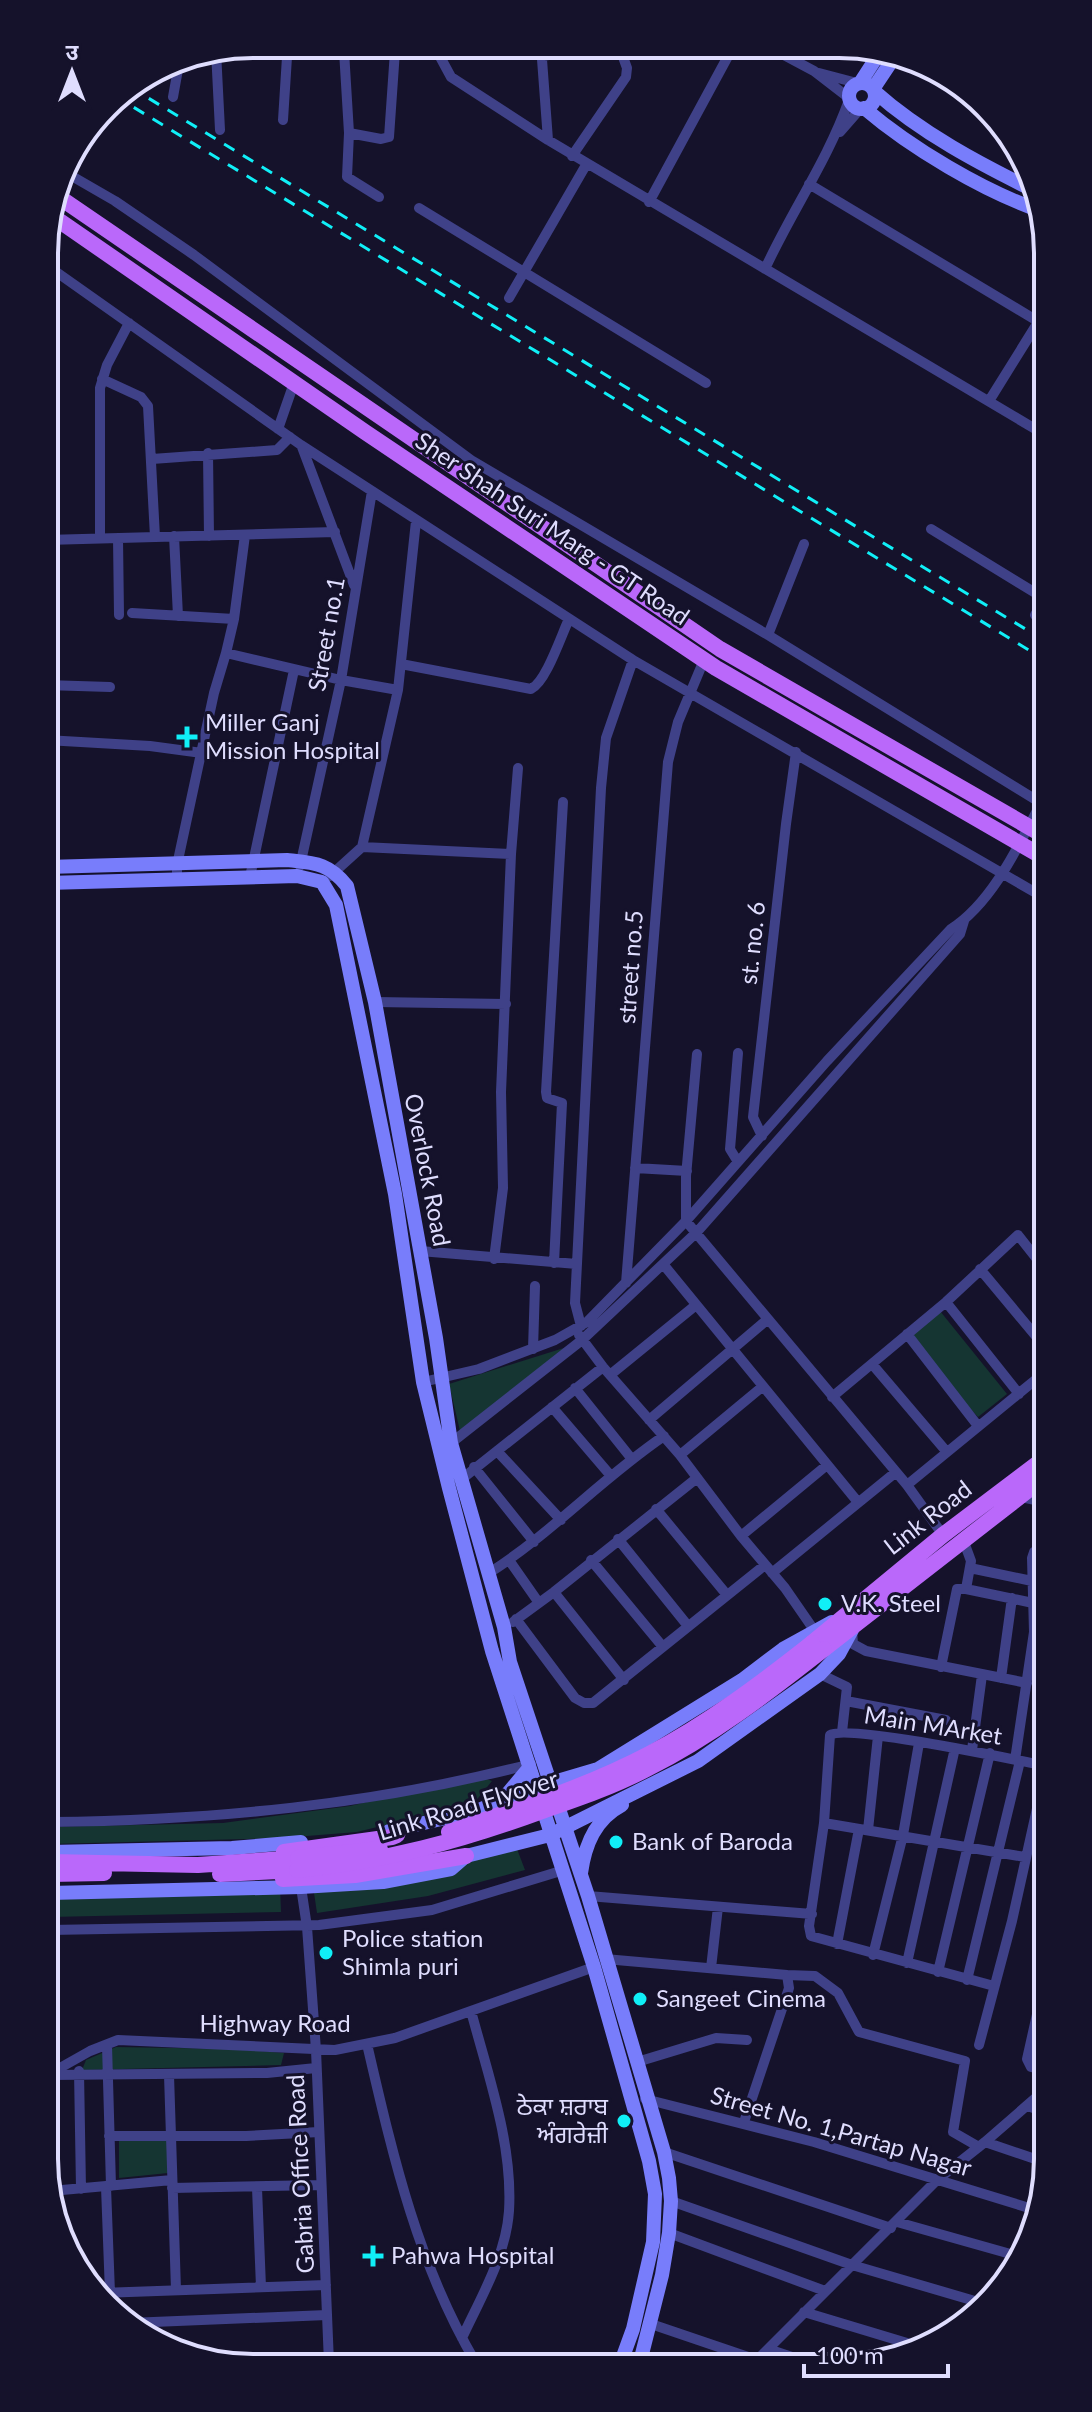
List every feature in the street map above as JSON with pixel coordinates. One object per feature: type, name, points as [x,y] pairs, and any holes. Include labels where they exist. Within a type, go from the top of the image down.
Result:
[{"type":"main road","name":"Sher Shah Suri Marg - GT Road","points":[[66,201],[720,649],[1034,830]]},
{"type":"main road","name":"Sher Shah Suri Marg - GT Road","points":[[61,222],[704,660],[1034,852]]},
{"type":"main road","name":"Link Road","points":[[847,1623],[943,1535],[1034,1466]]},
{"type":"main road","name":"Link Road","points":[[847,1623],[964,1542],[1034,1486]]},
{"type":"main road","name":"Link Road Flyover","points":[[58,1874],[351,1864],[431,1848],[485,1832],[606,1788],[650,1768],[768,1693],[817,1641],[847,1623]]},
{"type":"main road","points":[[396,1833],[287,1850],[266,1868],[283,1879],[302,1880],[355,1875],[466,1856]]},
{"type":"main road","name":"Link Road Flyover","points":[[58,1862],[266,1868]]},
{"type":"street","points":[[283,120],[288,58]]},
{"type":"street","points":[[344,58],[349,133],[347,177],[379,197]]},
{"type":"street","points":[[349,133],[381,139],[389,137],[395,58]]},
{"type":"street","points":[[442,58],[451,77],[586,165],[1034,428]]},
{"type":"street","points":[[542,58],[548,140]]},
{"type":"street","points":[[572,156],[626,77],[623,58]]},
{"type":"street","points":[[649,202],[725,58]]},
{"type":"street","points":[[790,58],[814,71],[886,127],[938,161],[1027,204]]},
{"type":"street","points":[[217,62],[220,130]]},
{"type":"street","points":[[866,86],[876,62]]},
{"type":"street","points":[[856,104],[849,90],[866,86],[887,64]]},
{"type":"street","points":[[814,71],[866,86],[899,114],[1021,184]]},
{"type":"street","points":[[173,97],[177,74]]},
{"type":"street","points":[[765,269],[782,232],[856,104],[874,100],[866,86]]},
{"type":"street","points":[[509,298],[586,165]]},
{"type":"street","points":[[74,177],[115,201],[194,255],[471,460],[768,635],[1034,798]]},
{"type":"street","points":[[809,184],[1034,316]]},
{"type":"street","points":[[419,208],[706,383]]},
{"type":"street","points":[[58,273],[301,445],[633,660],[1034,892]]},
{"type":"street","points":[[100,538],[98,402],[102,379],[129,323]]},
{"type":"street","points":[[989,401],[1034,330]]},
{"type":"street","points":[[102,379],[145,401],[148,406],[155,537]]},
{"type":"street","points":[[278,429],[294,383]]},
{"type":"street","points":[[152,459],[277,450],[290,437]]},
{"type":"street","points":[[301,445],[355,588]]},
{"type":"street","points":[[208,453],[209,536]]},
{"type":"street","name":"Street no.1","points":[[300,869],[341,680],[372,491]]},
{"type":"street","points":[[58,883],[254,861],[300,869],[322,882],[362,847],[398,690],[416,521]]},
{"type":"street","points":[[931,529],[1034,594]]},
{"type":"street","points":[[58,540],[335,532]]},
{"type":"street","points":[[177,872],[214,693],[234,619],[245,535]]},
{"type":"street","points":[[174,536],[178,616]]},
{"type":"street","points":[[118,538],[119,615]]},
{"type":"street","points":[[768,635],[804,544]]},
{"type":"street","points":[[132,613],[234,619]]},
{"type":"street","points":[[401,664],[531,689],[542,678],[569,619]]},
{"type":"street","points":[[226,653],[398,690]]},
{"type":"street","points":[[58,1852],[289,1844],[396,1833],[476,1811],[544,1785],[598,1769],[742,1680],[817,1641],[768,1569],[680,1455],[606,1371],[580,1332],[575,1303],[604,747],[633,660]]},
{"type":"street","name":"street no.5","points":[[626,1283],[668,762],[690,691],[704,660]]},
{"type":"street","points":[[250,877],[294,670]]},
{"type":"street","points":[[58,685],[110,687]]},
{"type":"street","points":[[58,741],[150,746],[202,753]]},
{"type":"street","name":"st. no. 6","points":[[762,1136],[753,1117],[796,752]]},
{"type":"street","points":[[494,1259],[503,1188],[501,1092],[511,854],[518,768]]},
{"type":"street","points":[[554,1263],[562,1103],[547,1098],[546,1092],[563,802]]},
{"type":"street","points":[[423,1382],[479,1369],[580,1332],[686,1221],[827,1061],[940,940],[964,921],[1002,874],[1018,844],[1034,832]]},
{"type":"street","points":[[362,847],[511,854]]},
{"type":"street","points":[[58,867],[250,877],[319,864],[335,871]]},
{"type":"street","points":[[72,866],[73,883]]},
{"type":"street","name":"Overlock Road","points":[[335,871],[347,886],[354,908],[375,1002],[436,1338],[451,1443],[469,1473],[489,1573],[510,1623],[510,1662],[544,1760],[544,1785]]},
{"type":"street","name":"Overlock Road","points":[[322,882],[336,905],[379,1113],[395,1194],[423,1382],[492,1651],[528,1766],[544,1785]]},
{"type":"street","points":[[451,1443],[697,1232],[915,987],[960,934],[964,921]]},
{"type":"street","points":[[375,1002],[506,1004]]},
{"type":"street","points":[[738,1053],[730,1149],[738,1162]]},
{"type":"street","points":[[697,1054],[686,1221],[907,1485],[943,1535]]},
{"type":"street","points":[[635,1168],[687,1171]]},
{"type":"street","points":[[832,1397],[946,1302],[1018,1235],[1034,1255]]},
{"type":"street","points":[[420,1251],[577,1264]]},
{"type":"street","points":[[663,1264],[857,1501]]},
{"type":"street","points":[[980,1269],[1034,1334]]},
{"type":"street","points":[[533,1349],[535,1286]]},
{"type":"street","points":[[946,1302],[1019,1394]]},
{"type":"street","points":[[534,1542],[469,1473],[575,1388],[606,1371],[696,1305]]},
{"type":"street","points":[[649,1420],[768,1319]]},
{"type":"street","points":[[907,1334],[978,1426]]},
{"type":"street","points":[[872,1364],[946,1451]]},
{"type":"street","points":[[907,1485],[1034,1381]]},
{"type":"street","points":[[680,1455],[762,1387]]},
{"type":"street","points":[[575,1388],[631,1458]]},
{"type":"street","points":[[552,1407],[611,1476]]},
{"type":"street","points":[[489,1573],[534,1542],[631,1458],[664,1436]]},
{"type":"street","points":[[497,1451],[561,1520]]},
{"type":"street","points":[[741,1536],[827,1465]]},
{"type":"street","points":[[697,1478],[554,1592],[510,1623],[575,1698],[584,1703],[593,1703],[727,1595],[768,1569],[896,1472]]},
{"type":"street","points":[[1021,1497],[1034,1500]]},
{"type":"street","points":[[656,1509],[727,1595]]},
{"type":"street","points":[[618,1539],[688,1626]]},
{"type":"street","points":[[964,1542],[970,1556],[966,1589]]},
{"type":"street","points":[[967,1980],[1018,1760],[1034,1632],[1034,1553]]},
{"type":"street","points":[[509,1560],[539,1603]]},
{"type":"street","points":[[591,1560],[663,1647]]},
{"type":"street","points":[[970,1568],[1032,1581]]},
{"type":"street","points":[[941,1667],[957,1589],[1012,1598],[1033,1609]]},
{"type":"street","points":[[554,1592],[624,1680]]},
{"type":"street","points":[[1001,1678],[1012,1598]]},
{"type":"street","points":[[847,1623],[853,1644],[866,1651],[1027,1683]]},
{"type":"street","points":[[58,1893],[301,1887],[383,1882],[451,1869],[466,1856],[550,1835],[698,1761],[820,1674],[839,1654],[847,1623]]},
{"type":"street","points":[[492,1651],[509,1646]]},
{"type":"street","points":[[820,1674],[844,1684],[847,1690],[842,1732]]},
{"type":"street","points":[[972,1750],[982,1675]]},
{"type":"street","points":[[846,1701],[946,1720]]},
{"type":"street","name":"Main MArket","points":[[824,1823],[831,1732],[972,1750],[1034,1764]]},
{"type":"street","points":[[837,1944],[863,1830],[878,1736]]},
{"type":"street","points":[[873,1955],[903,1835],[919,1743]]},
{"type":"street","points":[[907,1963],[955,1748]]},
{"type":"street","points":[[938,1972],[990,1753]]},
{"type":"street","points":[[58,1822],[228,1816],[345,1802],[528,1766],[544,1760]]},
{"type":"street","points":[[581,1878],[584,1852],[594,1829],[616,1809],[693,1767],[698,1761]]},
{"type":"street","points":[[502,1800],[528,1766]]},
{"type":"street","points":[[544,1785],[564,1826],[588,1896],[600,1963],[649,2161],[656,2214],[653,2242],[633,2329],[624,2354]]},
{"type":"street","points":[[544,1785],[550,1835],[637,2062],[664,2152],[671,2201],[669,2233],[642,2354]]},
{"type":"street","points":[[979,2045],[1012,1921],[1034,1818]]},
{"type":"street","points":[[994,1986],[811,1936],[809,1930],[824,1823],[1025,1857]]},
{"type":"street","points":[[58,1930],[307,1925],[432,1910],[564,1870]]},
{"type":"street","name":"Gabria Office Road","points":[[301,1887],[307,1925],[315,2049],[329,2354]]},
{"type":"street","points":[[588,1896],[812,1914]]},
{"type":"street","points":[[711,1968],[718,1907]]},
{"type":"street","points":[[600,1963],[815,1976],[838,1993],[859,2032],[965,2061],[953,2132],[982,2145],[1034,2159]]},
{"type":"street","name":"Highway Road","points":[[58,2070],[118,2040],[335,2050],[367,2044],[395,2038],[600,1963]]},
{"type":"street","points":[[744,2122],[789,1988],[787,1975]]},
{"type":"street","points":[[462,2338],[497,2264],[509,2213],[507,2167],[498,2111],[471,2011]]},
{"type":"street","points":[[1034,2025],[1027,2063],[1034,2068]]},
{"type":"street","points":[[637,2062],[716,2038],[747,2040]]},
{"type":"street","points":[[367,2044],[396,2172],[419,2241],[471,2354]]},
{"type":"street","points":[[105,2287],[109,2136],[107,2045]]},
{"type":"street","points":[[79,2057],[81,2189]]},
{"type":"street","points":[[58,2074],[267,2073],[316,2068]]},
{"type":"street","points":[[169,2075],[176,2290]]},
{"type":"street","name":"Street No. 1,Partap Nagar","points":[[632,2099],[647,2099],[744,2122],[1027,2207]]},
{"type":"street","points":[[763,2354],[937,2180],[1034,2100]]},
{"type":"street","points":[[1028,2106],[1034,2108]]},
{"type":"street","points":[[109,2136],[246,2136],[319,2132]]},
{"type":"street","points":[[664,2152],[894,2225],[1009,2254]]},
{"type":"street","points":[[61,2190],[172,2184],[257,2188],[321,2185]]},
{"type":"street","points":[[257,2188],[261,2287]]},
{"type":"street","points":[[671,2201],[852,2265],[973,2301]]},
{"type":"street","points":[[669,2233],[825,2291]]},
{"type":"street","points":[[112,2294],[326,2285]]},
{"type":"street","points":[[804,2312],[904,2342]]},
{"type":"street","points":[[147,2322],[327,2315]]},
{"type":"street","points":[[651,2324],[738,2354]]},
{"type":"street","points":[[768,2349],[783,2354]]},
{"type":"green space","points":[[940,1311],[1007,1394],[978,1417],[906,1340]]},
{"type":"green space","points":[[567,1347],[460,1431],[449,1384]]},
{"type":"green space","points":[[478,1776],[492,1781],[474,1803],[357,1832],[282,1838],[58,1844],[58,1827],[223,1823],[350,1806]]},
{"type":"green space","points":[[517,1849],[525,1870],[428,1896],[317,1913],[313,1886]]},
{"type":"green space","points":[[280,1887],[281,1912],[58,1917],[58,1892]]},
{"type":"green space","points":[[116,2047],[284,2053],[281,2065],[82,2070],[86,2060]]},
{"type":"green space","points":[[167,2134],[168,2173],[119,2178],[119,2137]]},
{"type":"railway","points":[[141,94],[1034,634]]},
{"type":"railway","points":[[127,104],[1034,653]]},
{"type":"place","name":"Miller Ganj Mission Hospital","points":[[187,737]]},
{"type":"place","name":"V.K. Steel","points":[[825,1604]]},
{"type":"place","name":"Bank of Baroda","points":[[616,1842]]},
{"type":"place","name":"Police station Shimla puri","points":[[326,1953]]},
{"type":"place","name":"Sangeet Cinema","points":[[640,1999]]},
{"type":"place","name":"ਠੇਕਾ ਸ਼ਰਾਬ ਅੰਗਰੇਜ਼ੀ","points":[[624,2121]]},
{"type":"place","name":"Pahwa Hospital","points":[[373,2256]]}]
